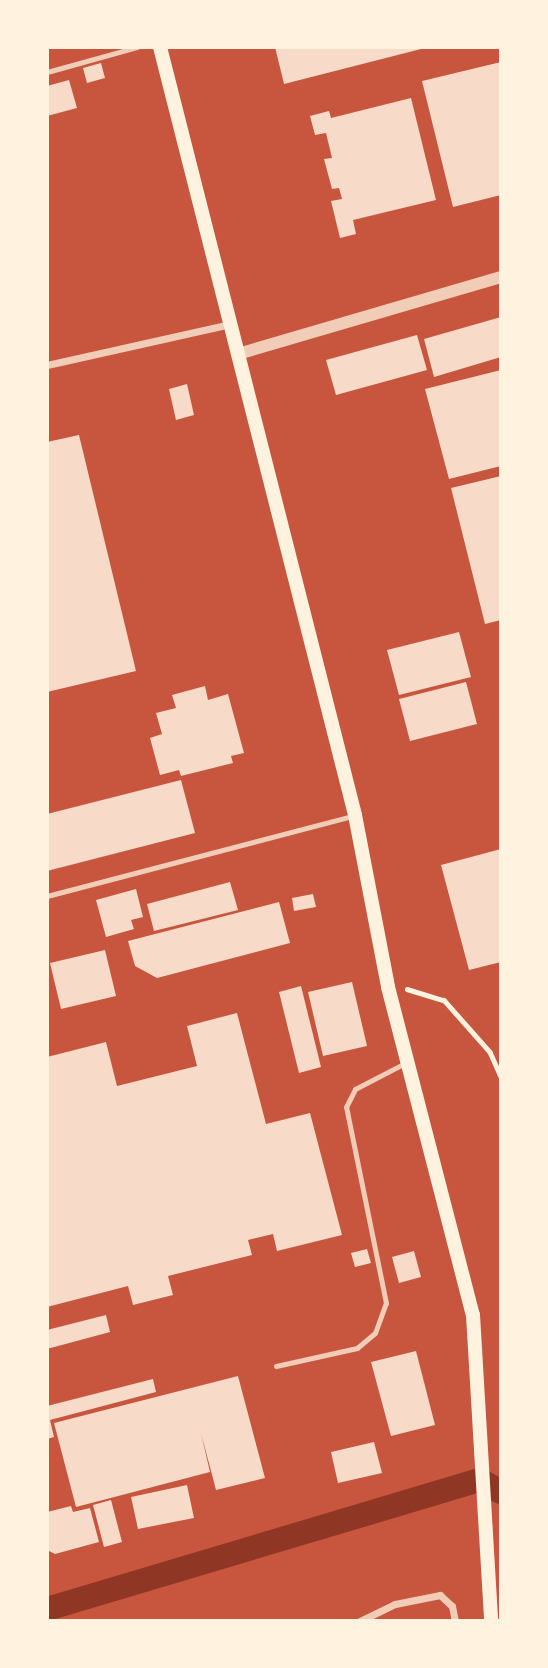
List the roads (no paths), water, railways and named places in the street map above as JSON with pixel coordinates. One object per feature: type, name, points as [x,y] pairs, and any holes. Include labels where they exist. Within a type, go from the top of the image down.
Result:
[{"type":"main road","points":[[160,47],[355,815],[388,987],[473,1315],[478,1355],[491,1621]]},
{"type":"street","points":[[238,354],[501,277]]},
{"type":"street","points":[[47,365],[230,324]]},
{"type":"street","points":[[360,1621],[395,1604],[440,1595],[452,1606],[455,1621]]},
{"type":"lane","points":[[47,72],[137,47]]},
{"type":"lane","points":[[47,896],[355,815]]},
{"type":"lane","points":[[276,1366],[357,1348],[375,1333],[386,1303],[346,1107],[355,1089],[407,1062]]},
{"type":"waterway","points":[[47,1609],[480,1480],[501,1492]]}]
